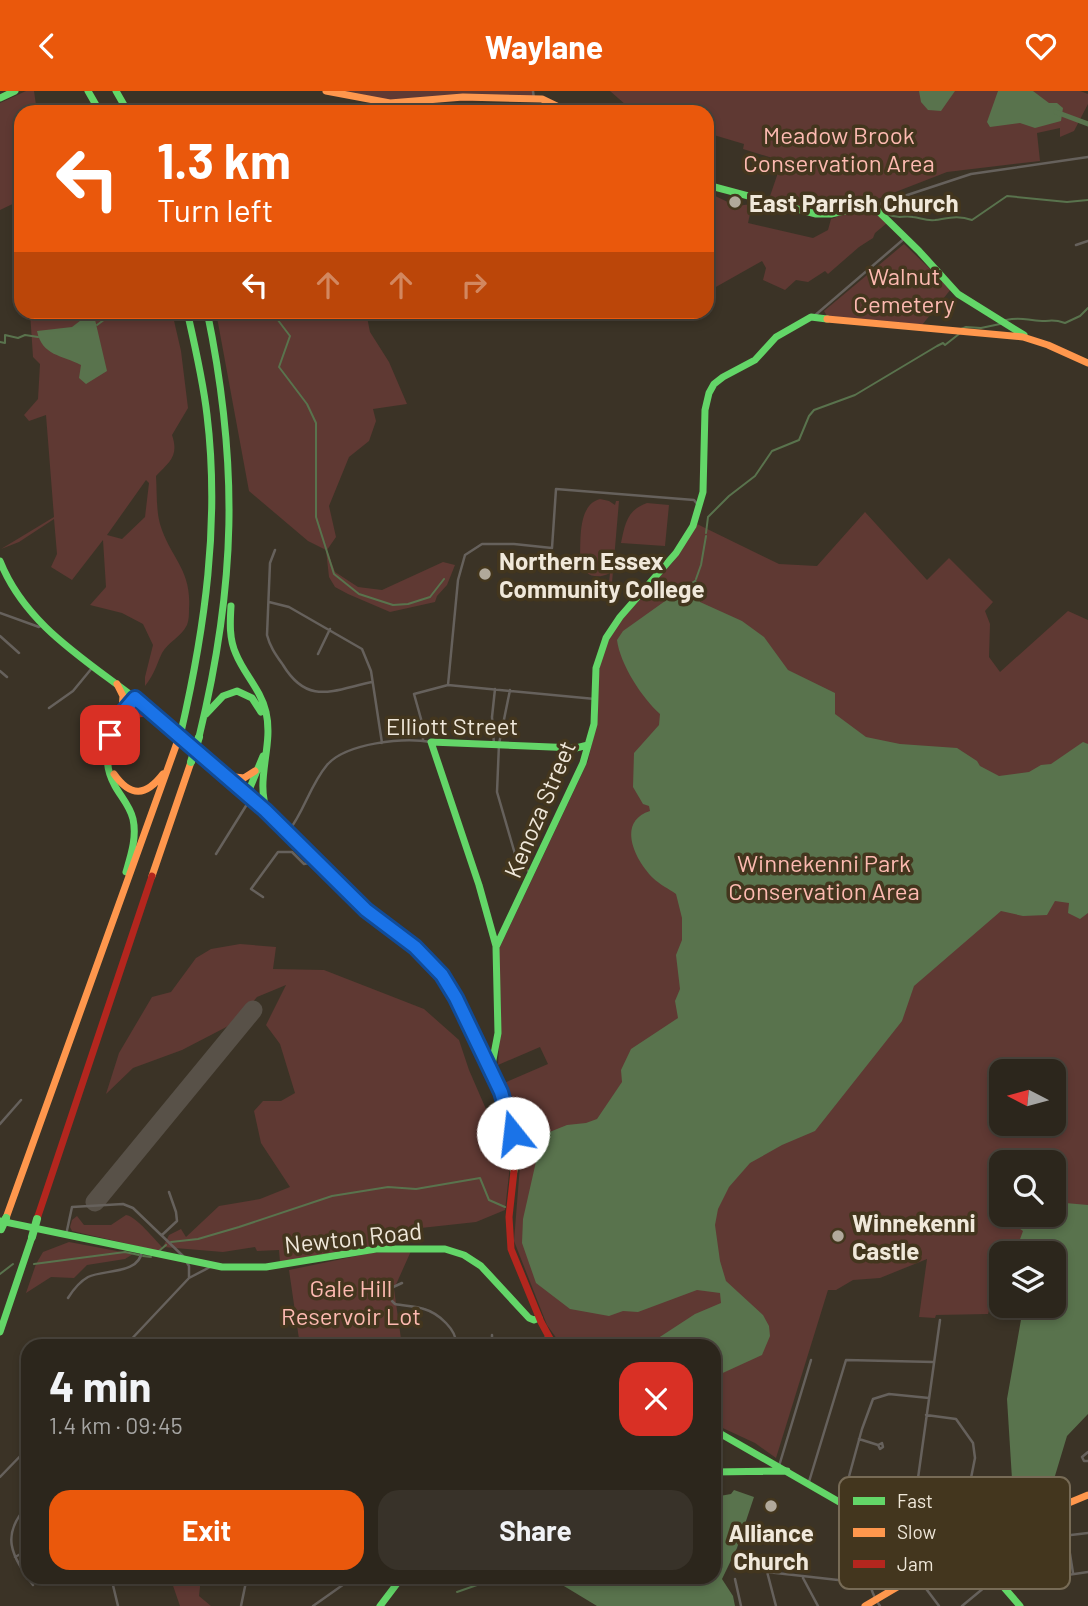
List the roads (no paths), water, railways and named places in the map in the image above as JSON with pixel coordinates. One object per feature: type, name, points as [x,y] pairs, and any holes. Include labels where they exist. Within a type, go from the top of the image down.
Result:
[{"type":"main road","points":[[0,99],[15,91]]},
{"type":"main road","points":[[326,91],[390,103],[533,95],[557,105]]},
{"type":"main road","points":[[714,187],[816,214],[871,207],[885,216],[958,294],[1030,339],[1088,363]]},
{"type":"main road","points":[[813,317],[1030,339]]},
{"type":"main road","name":"Kenoza Street","points":[[491,1070],[499,1012],[496,947],[583,763],[594,724],[596,668],[612,628],[676,553],[693,526],[704,488],[705,410],[710,389],[723,377],[755,360],[776,337],[804,319],[813,317]]},
{"type":"main road","points":[[2,1225],[173,756],[204,624],[213,512],[211,462],[205,404],[189,319]]},
{"type":"main road","points":[[209,319],[217,354],[229,444],[232,488],[231,641],[236,655],[261,696],[266,713],[268,743],[260,773],[249,796]]},
{"type":"main road","points":[[0,561],[15,595],[43,625],[135,698],[249,796],[305,847],[366,910],[415,947],[442,975],[482,1051],[508,1110],[516,1154],[509,1224],[511,1249],[550,1339]]},
{"type":"main road","points":[[0,1332],[199,737],[223,627],[230,572]]},
{"type":"main road","points":[[106,941],[134,837],[131,811],[115,785],[107,765],[107,744],[126,714],[123,696],[117,684]]},
{"type":"main road","points":[[205,717],[225,694],[234,691],[252,696],[259,704],[265,736],[260,773],[261,799],[268,814]]},
{"type":"main road","points":[[135,698],[117,731],[110,752],[113,772],[124,787],[137,792],[148,790],[163,775],[173,756]]},
{"type":"main road","points":[[126,714],[145,713],[157,717]]},
{"type":"main road","points":[[427,741],[478,885],[496,947]]},
{"type":"main road","name":"Elliott Street","points":[[427,741],[576,748],[588,745]]},
{"type":"main road","points":[[576,748],[583,763]]},
{"type":"main road","points":[[226,776],[244,778],[260,773]]},
{"type":"main road","points":[[482,1051],[494,1051]]},
{"type":"main road","name":"Newton Road","points":[[2,1225],[66,1235],[212,1266],[267,1267],[376,1249],[438,1247],[458,1252],[475,1262],[529,1318],[536,1320],[539,1316]]},
{"type":"main road","points":[[721,1434],[839,1503]]},
{"type":"main road","points":[[721,1472],[783,1469]]},
{"type":"main road","points":[[1070,1502],[1088,1495]]},
{"type":"main road","points":[[380,1606],[397,1584]]},
{"type":"main road","points":[[865,1606],[878,1603],[899,1589]]},
{"type":"main road","points":[[1007,1589],[1021,1605]]},
{"type":"street","points":[[377,101],[378,105]]},
{"type":"street","points":[[871,207],[971,174],[1088,157]]},
{"type":"street","points":[[885,216],[887,202]]},
{"type":"street","points":[[813,317],[905,239]]},
{"type":"street","points":[[1076,245],[1088,241]]},
{"type":"street","points":[[448,685],[457,583],[465,555],[482,544],[552,548],[556,489],[694,501],[699,508]]},
{"type":"street","points":[[275,550],[270,563],[268,641],[288,674],[298,685],[308,690],[323,692],[372,682]]},
{"type":"street","points":[[269,602],[281,603],[362,649],[367,658],[382,743]]},
{"type":"street","points":[[0,613],[34,626],[43,625]]},
{"type":"street","points":[[318,654],[330,629]]},
{"type":"street","points":[[0,636],[19,653]]},
{"type":"street","points":[[49,708],[74,691],[94,666]]},
{"type":"street","points":[[0,671],[7,677]]},
{"type":"street","points":[[427,741],[414,694],[448,685],[595,699]]},
{"type":"street","points":[[495,689],[492,717],[497,744],[499,804],[515,854],[521,865],[532,873]]},
{"type":"street","points":[[497,744],[510,690]]},
{"type":"street","name":"Elliott Street","points":[[288,832],[327,765],[339,755],[382,743],[427,741]]},
{"type":"street","points":[[216,854],[235,821],[248,805],[249,796]]},
{"type":"street","points":[[263,897],[251,889],[278,852],[292,852],[306,865],[316,861]]},
{"type":"street","points":[[0,1124],[21,1100]]},
{"type":"street","points":[[162,1235],[177,1221],[169,1192]]},
{"type":"street","points":[[66,1235],[72,1207],[124,1204],[133,1208],[186,1261],[189,1278]]},
{"type":"street","points":[[68,1298],[78,1285],[88,1278],[127,1268],[135,1263],[141,1257],[142,1251]]},
{"type":"street","points":[[132,1339],[189,1278],[212,1266]]},
{"type":"street","points":[[402,1283],[391,1288],[392,1301],[395,1304],[431,1311],[454,1331],[457,1339]]},
{"type":"street","points":[[917,1477],[940,1319]]},
{"type":"street","points":[[544,1339],[548,1336]]},
{"type":"street","points":[[783,1469],[811,1360]]},
{"type":"street","points":[[808,1485],[846,1360],[934,1362]]},
{"type":"street","points":[[848,1477],[873,1399],[889,1394],[929,1398]]},
{"type":"street","points":[[926,1415],[956,1419],[973,1443],[975,1458],[970,1477]]},
{"type":"street","points":[[859,1439],[878,1445]]},
{"type":"street","points":[[1088,1452],[1082,1457],[1088,1461]]},
{"type":"street","points":[[0,1477],[21,1455]]},
{"type":"street","points":[[21,1513],[10,1531],[10,1542],[21,1566]]},
{"type":"street","points":[[1070,1535],[1088,1533]]},
{"type":"street","points":[[15,1557],[21,1554]]},
{"type":"street","points":[[1070,1554],[1073,1574]]},
{"type":"street","points":[[764,1560],[776,1606]]},
{"type":"street","points":[[767,1572],[838,1580]]},
{"type":"street","points":[[1070,1574],[1088,1572]]},
{"type":"street","points":[[802,1576],[818,1606]]},
{"type":"street","points":[[735,1579],[741,1606]]},
{"type":"street","points":[[113,1584],[118,1606]]},
{"type":"street","points":[[241,1606],[246,1584]]},
{"type":"street","points":[[313,1606],[344,1584]]},
{"type":"street","points":[[927,1589],[940,1606]]},
{"type":"street","points":[[962,1606],[988,1589]]},
{"type":"waterway","points":[[1056,112],[1088,124]]},
{"type":"waterway","points":[[887,214],[929,220],[958,217],[972,220],[1007,196],[1067,202],[1088,200]]},
{"type":"waterway","points":[[1006,320],[1065,323],[1080,316],[1088,308]]},
{"type":"waterway","points":[[97,325],[105,319]]},
{"type":"waterway","points":[[277,319],[290,336],[279,367],[307,404],[316,423],[316,517],[334,574],[359,594],[393,605],[408,604],[430,597],[444,579]]},
{"type":"waterway","points":[[961,329],[1000,324]]},
{"type":"waterway","points":[[706,533],[708,517],[755,476],[772,451],[799,440],[814,410],[855,395],[937,346],[943,343],[945,345],[959,334]]},
{"type":"waterway","points":[[0,342],[5,343],[5,335],[18,338],[25,335],[38,337]]},
{"type":"waterway","points":[[696,579],[706,536]]},
{"type":"waterway","points":[[171,1242],[198,1239],[332,1196],[388,1187],[416,1189],[480,1178],[489,1200],[505,1207]]},
{"type":"waterway","points":[[159,1251],[166,1245]]},
{"type":"waterway","points":[[34,1264],[125,1252],[139,1255]]},
{"type":"waterway","points":[[143,1256],[151,1257]]},
{"type":"waterway","points":[[0,1274],[13,1264]]},
{"type":"waterway","points":[[457,1592],[478,1584]]},
{"type":"place","name":"East Parrish Church","points":[[735,202]]},
{"type":"place","name":"Northern Essex Community College","points":[[485,574]]},
{"type":"place","name":"Winnekenni Castle","points":[[838,1236]]},
{"type":"place","name":"Alliance Church","points":[[771,1506]]},
{"type":"park label","name":"Meadow Brook Conservation Area","points":[[839,148]]},
{"type":"park label","name":"Walnut Cemetery","points":[[904,289]]},
{"type":"park label","name":"Winnekenni Park Conservation Area","points":[[824,876]]},
{"type":"park label","name":"Gale Hill Reservoir Lot","points":[[351,1301]]}]
